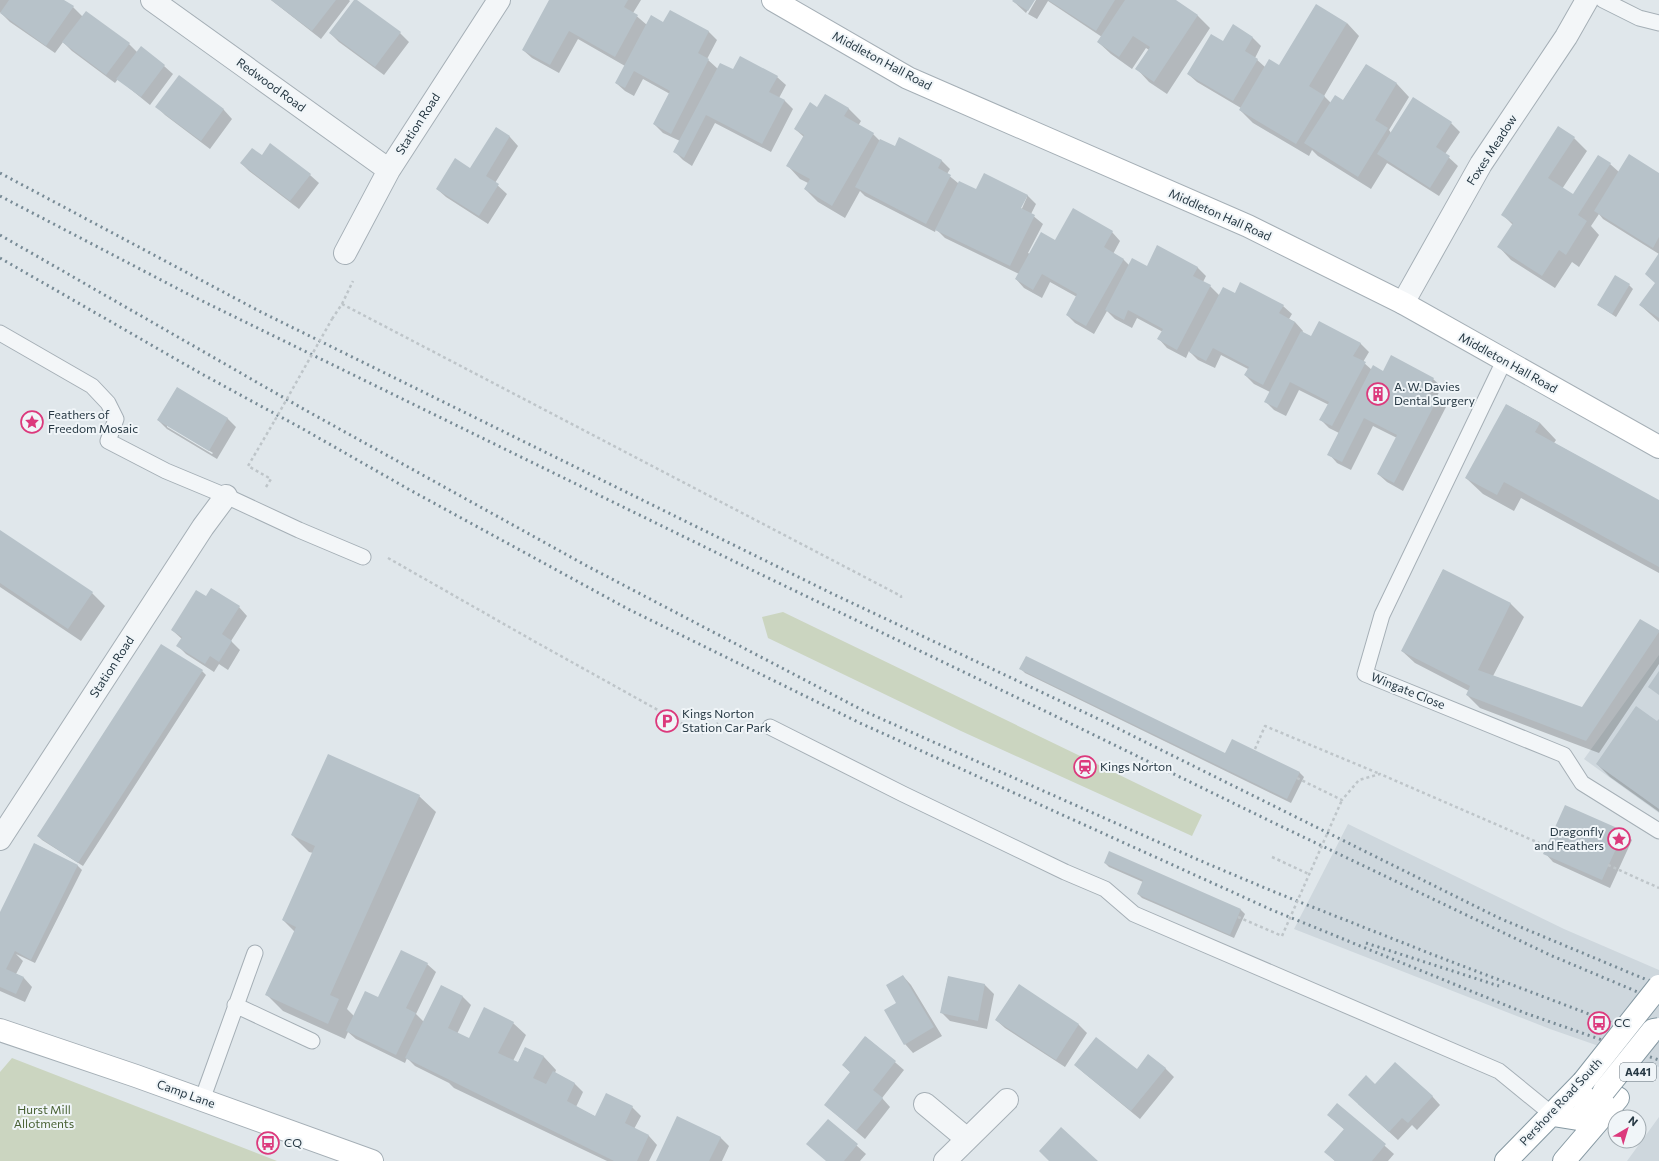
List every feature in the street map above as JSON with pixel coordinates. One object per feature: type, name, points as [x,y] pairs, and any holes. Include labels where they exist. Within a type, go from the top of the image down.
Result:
[{"type":"main road","name":"Middleton Hall Road","points":[[773,0],[908,78],[1248,226],[1403,303],[1659,447]]},
{"type":"main road","name":"Pershore Road South","points":[[1506,1161],[1553,1115],[1583,1082],[1659,986]]},
{"type":"main road","name":"Camp Lane","points":[[0,1030],[122,1070],[372,1161]]},
{"type":"main road","points":[[1553,1115],[1578,1119],[1611,1094],[1653,1030],[1659,1030]]},
{"type":"main road","name":"A441","points":[[1564,1161],[1611,1094],[1659,1046]]},
{"type":"street","name":"Redwood Road","points":[[152,0],[389,170]]},
{"type":"street","name":"Station Road","points":[[345,253],[389,170],[499,0]]},
{"type":"street","name":"Foxes Meadow","points":[[1403,303],[1481,164],[1562,43],[1587,0]]},
{"type":"street","name":"Station Road","points":[[0,839],[203,527],[226,496]]},
{"type":"street","points":[[945,1161],[1007,1100]]},
{"type":"street","points":[[925,1104],[967,1139]]},
{"type":"lane","points":[[1603,0],[1639,18],[1659,23]]},
{"type":"lane","points":[[0,333],[92,386],[108,403],[116,419],[108,441],[166,471],[363,557]]},
{"type":"lane","name":"Wingate Close","points":[[1504,361],[1382,615],[1365,674],[1564,755],[1582,783],[1659,831]]},
{"type":"lane","points":[[770,727],[910,798],[1065,872],[1105,889],[1134,914],[1499,1071],[1553,1115]]},
{"type":"lane","points":[[202,1100],[255,953]]},
{"type":"lane","points":[[235,1005],[312,1041]]},
{"type":"path","points":[[265,490],[271,479],[248,466],[342,304],[901,596],[901,598]]},
{"type":"path","points":[[384,555],[525,636],[701,734],[718,723]]},
{"type":"path","points":[[1255,749],[1265,726],[1546,846]]},
{"type":"path","points":[[1238,917],[1282,936],[1342,800],[1359,780],[1380,774]]},
{"type":"path","points":[[1297,778],[1342,800]]},
{"type":"path","points":[[1272,857],[1309,874]]},
{"type":"path","points":[[1608,865],[1659,888]]},
{"type":"shaded area","points":[[1659,655],[1659,813],[1584,759]]},
{"type":"shaded area","points":[[1348,824],[1564,929],[1659,970],[1659,1067],[1550,1029],[1294,929]]},
{"type":"shaded area","points":[[1659,1117],[1659,1161],[1627,1161],[1636,1149],[1647,1149],[1647,1134]]},
{"type":"green space","points":[[783,612],[1202,815],[1192,836],[961,731],[768,638],[762,617]]},
{"type":"green space","name":"Hurst Mill Allotments","points":[[12,1058],[277,1161],[0,1161],[0,1072]]},
{"type":"building","points":[[9,0],[64,0],[74,6],[46,46],[0,13]]},
{"type":"building","points":[[271,0],[336,0],[312,31]]},
{"type":"building","points":[[354,0],[357,0],[401,32],[375,67],[329,33]]},
{"type":"building","points":[[549,0],[628,0],[624,7],[638,15],[615,57],[569,31],[550,65],[522,50]]},
{"type":"building","points":[[1035,0],[1028,11],[1012,1]]},
{"type":"building","points":[[1048,0],[1115,0],[1096,31]]},
{"type":"building","points":[[1125,0],[1176,0],[1198,15],[1154,82],[1135,69],[1150,47],[1133,36],[1119,57],[1097,42]]},
{"type":"building","points":[[1316,4],[1347,23],[1309,86],[1325,96],[1296,144],[1239,110],[1269,59],[1279,65]]},
{"type":"building","points":[[670,10],[709,31],[698,53],[709,59],[671,134],[653,124],[670,91],[634,71],[625,88],[615,83],[651,15],[663,22]]},
{"type":"building","points":[[86,11],[130,43],[106,75],[62,42]]},
{"type":"building","points":[[1233,24],[1253,37],[1245,51],[1258,59],[1233,101],[1187,74],[1211,34],[1223,41]]},
{"type":"building","points":[[141,46],[165,65],[141,97],[116,79]]},
{"type":"building","points":[[740,56],[778,76],[769,92],[785,100],[762,144],[706,115],[684,158],[673,152],[720,63],[733,69]]},
{"type":"building","points":[[1366,64],[1397,83],[1375,120],[1388,128],[1358,177],[1304,143],[1335,95],[1343,100]]},
{"type":"building","points":[[179,75],[224,109],[201,141],[155,107]]},
{"type":"building","points":[[825,94],[849,108],[844,116],[874,133],[832,206],[804,189],[810,179],[786,166],[804,135],[794,129],[810,102],[817,107]]},
{"type":"building","points":[[1413,97],[1452,122],[1436,147],[1450,156],[1430,188],[1377,154]]},
{"type":"building","points":[[1558,126],[1575,137],[1548,178],[1573,194],[1598,155],[1611,163],[1578,215],[1587,221],[1566,255],[1559,250],[1542,276],[1497,247],[1513,223],[1501,215]]},
{"type":"building","points":[[496,127],[510,136],[486,176],[499,184],[479,216],[436,189],[455,158],[470,168]]},
{"type":"building","points":[[899,137],[942,160],[938,168],[951,175],[926,224],[855,187],[880,139],[895,146]]},
{"type":"building","points":[[270,143],[311,174],[290,201],[240,163],[252,148],[262,155]]},
{"type":"building","points":[[1629,154],[1659,173],[1659,237],[1653,248],[1594,211]]},
{"type":"building","points":[[984,173],[1028,195],[1021,208],[1035,215],[1010,266],[935,230],[959,181],[976,189]]},
{"type":"building","points":[[1073,208],[1113,231],[1104,247],[1124,259],[1086,326],[1066,315],[1077,294],[1042,274],[1033,290],[1015,279],[1041,232],[1055,240]]},
{"type":"building","points":[[1157,245],[1198,267],[1193,276],[1211,285],[1177,350],[1157,339],[1163,329],[1128,310],[1124,320],[1105,310],[1132,258],[1147,266]]},
{"type":"building","points":[[1659,253],[1659,318],[1639,305],[1655,283],[1645,274]]},
{"type":"building","points":[[1615,275],[1630,284],[1612,314],[1597,305]]},
{"type":"building","points":[[1240,282],[1284,305],[1279,313],[1295,322],[1263,385],[1244,375],[1249,367],[1213,348],[1206,361],[1189,352],[1223,287],[1235,293]]},
{"type":"building","points":[[1319,321],[1361,343],[1353,356],[1366,362],[1332,426],[1319,420],[1329,402],[1290,382],[1277,408],[1264,402],[1301,331],[1311,336]]},
{"type":"building","points":[[1391,355],[1434,378],[1426,392],[1438,398],[1394,483],[1377,474],[1397,435],[1364,418],[1342,462],[1327,455],[1373,365],[1383,371]]},
{"type":"building","points":[[177,387],[228,418],[209,451],[157,420]]},
{"type":"building","points":[[1506,404],[1540,423],[1535,432],[1659,500],[1659,567],[1504,482],[1497,495],[1465,478]]},
{"type":"building","points":[[0,530],[93,592],[68,629],[0,583]]},
{"type":"building","points":[[1443,569],[1511,603],[1478,670],[1582,707],[1640,619],[1659,630],[1659,632],[1586,741],[1466,695],[1470,686],[1401,651]]},
{"type":"building","points":[[211,588],[240,606],[222,634],[232,641],[219,662],[210,656],[205,664],[176,646],[182,637],[171,630],[196,590],[206,596]]},
{"type":"building","points":[[161,644],[203,670],[78,863],[37,836]]},
{"type":"building","points":[[1026,656],[1225,753],[1232,739],[1300,772],[1287,799],[1019,669]]},
{"type":"building","points":[[1659,671],[1659,695],[1648,687]]},
{"type":"building","points":[[1636,706],[1657,721],[1659,719],[1659,809],[1596,764]]},
{"type":"building","points":[[328,754],[420,795],[330,995],[339,999],[328,1024],[265,995],[296,927],[282,920],[315,846],[291,835]]},
{"type":"building","points":[[1565,805],[1624,831],[1602,880],[1543,854]]},
{"type":"building","points":[[34,843],[78,865],[31,960],[15,951],[6,969],[24,977],[16,994],[0,987],[0,912]]},
{"type":"building","points":[[1109,851],[1241,909],[1230,935],[1137,894],[1143,880],[1104,863]]},
{"type":"building","points":[[401,950],[428,963],[406,1008],[416,1013],[396,1055],[346,1031],[365,991],[378,997]]},
{"type":"building","points":[[903,975],[934,1027],[904,1045],[884,1010],[896,1003],[886,985]]},
{"type":"building","points":[[948,976],[985,984],[978,1021],[940,1013]]},
{"type":"building","points":[[1019,984],[1079,1024],[1056,1060],[995,1020]]},
{"type":"building","points":[[441,985],[463,996],[448,1028],[469,1038],[484,1007],[514,1022],[498,1053],[518,1062],[525,1047],[544,1056],[533,1078],[546,1084],[553,1071],[575,1083],[567,1101],[595,1116],[606,1093],[633,1106],[625,1123],[649,1135],[637,1161],[614,1161],[405,1058]]},
{"type":"building","points":[[865,1036],[896,1061],[873,1090],[883,1098],[856,1131],[824,1105],[850,1072],[842,1065]]},
{"type":"building","points":[[1096,1037],[1137,1069],[1148,1054],[1166,1068],[1131,1111],[1074,1065]]},
{"type":"building","points":[[1395,1062],[1433,1096],[1408,1123],[1402,1118],[1389,1132],[1348,1095],[1366,1075],[1375,1084]]},
{"type":"building","points":[[1337,1103],[1386,1144],[1372,1161],[1335,1161],[1324,1152],[1344,1129],[1327,1115]]},
{"type":"building","points":[[677,1116],[721,1137],[709,1161],[656,1161]]},
{"type":"building","points":[[828,1119],[858,1144],[844,1161],[826,1161],[806,1144]]},
{"type":"building","points":[[1061,1127],[1098,1161],[1049,1161],[1039,1151]]},
{"type":"railway","points":[[0,173],[259,311],[833,594],[1107,723],[1499,918],[1659,985]]},
{"type":"railway","points":[[0,196],[186,293],[758,573],[1550,955],[1659,1001]]},
{"type":"railway","points":[[0,235],[307,411],[587,566],[866,712],[1201,861],[1277,893],[1439,957],[1652,1038]]},
{"type":"railway","points":[[0,258],[200,373],[628,609],[860,723],[1272,910],[1525,1013],[1659,1060]]},
{"type":"railway","points":[[1366,943],[1499,986]]},
{"type":"place","name":"A. W. Davies Dental Surgery","points":[[1378,394]]},
{"type":"place","name":"Feathers of Freedom Mosaic","points":[[32,422]]},
{"type":"place","name":"Kings Norton Station Car Park","points":[[667,721]]},
{"type":"place","name":"Kings Norton","points":[[1085,767]]},
{"type":"place","name":"Dragonfly and Feathers","points":[[1619,839]]},
{"type":"place","name":"CC","points":[[1599,1023]]},
{"type":"place","name":"CQ","points":[[268,1143]]}]
